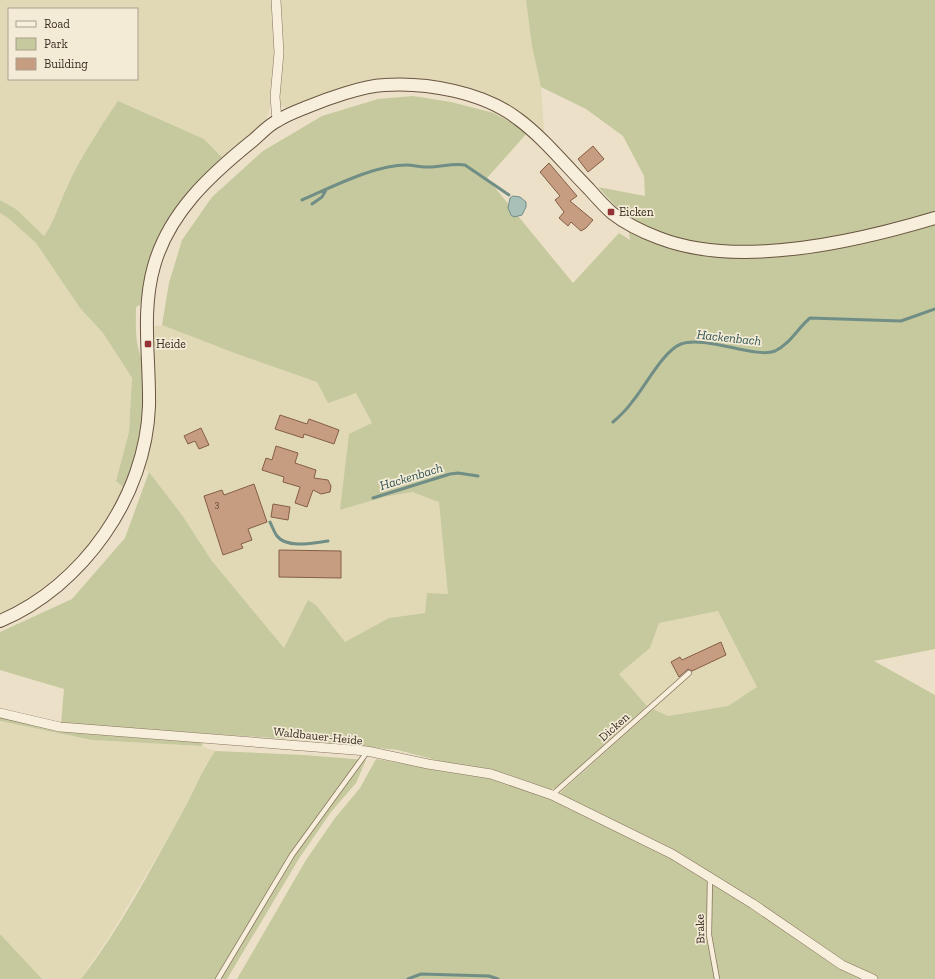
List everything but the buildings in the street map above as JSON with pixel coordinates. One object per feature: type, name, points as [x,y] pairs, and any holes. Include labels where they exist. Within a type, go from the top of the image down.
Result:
[{"type":"main road","points":[[0,621],[31,604],[74,570],[92,550],[126,497],[140,458],[149,411],[148,309],[150,282],[159,250],[182,208],[197,190],[226,163],[277,120],[317,103],[381,84],[420,85],[450,89],[496,106],[517,118],[611,212],[636,229],[662,240],[704,250],[759,251],[815,246],[883,233],[935,218]]},
{"type":"street","points":[[276,0],[279,53],[275,97],[277,120]]},
{"type":"street","name":"Waldbauer-Heide","points":[[0,713],[67,728],[367,751]]},
{"type":"street","points":[[367,751],[428,764],[492,774],[552,795],[672,854],[710,877],[842,965],[873,979]]},
{"type":"lane","name":"Dicken","points":[[552,795],[689,673]]},
{"type":"lane","name":"Waldbauer-Heide","points":[[218,979],[292,855],[367,751]]},
{"type":"lane","name":"Brake","points":[[710,877],[709,935],[717,979]]},
{"type":"shaded area","points":[[0,0],[526,0],[533,50],[541,87],[544,131],[533,121],[518,112],[443,87],[357,89],[319,95],[286,108],[280,106],[278,56],[269,112],[259,136],[226,163],[219,153],[204,139],[98,130],[66,188],[53,220],[44,236],[16,209],[0,200]]},
{"type":"shaded area","points":[[0,213],[8,218],[36,243],[80,308],[103,333],[132,378],[129,432],[116,481],[123,487],[116,505],[86,548],[66,569],[26,600],[0,614]]},
{"type":"shaded area","points":[[162,325],[237,354],[317,382],[328,402],[356,393],[372,423],[340,510],[384,497],[412,492],[440,502],[449,594],[425,613],[389,618],[345,643],[316,605],[284,648],[212,561],[182,515],[149,472],[138,466],[140,458],[148,327]]},
{"type":"shaded area","points":[[718,611],[758,687],[728,706],[668,716],[647,706],[619,674],[650,648],[659,623]]},
{"type":"shaded area","points":[[0,721],[92,740],[202,746],[215,751],[206,764],[182,814],[116,926],[81,979],[42,979],[0,934]]},
{"type":"green space","points":[[526,0],[935,0],[935,649],[874,661],[935,695],[935,979],[237,979],[306,860],[335,818],[360,788],[376,759],[488,778],[550,798],[672,859],[560,794],[653,709],[668,716],[728,706],[757,687],[718,611],[659,623],[650,648],[619,674],[647,706],[556,788],[549,790],[398,750],[304,740],[61,724],[64,689],[0,670],[0,632],[72,599],[125,538],[149,472],[182,515],[212,561],[284,648],[308,600],[316,605],[345,642],[389,618],[425,613],[427,593],[448,594],[439,502],[412,492],[384,497],[340,510],[349,434],[372,423],[356,393],[328,403],[317,382],[237,354],[162,325],[169,283],[182,240],[212,197],[263,151],[322,116],[378,99],[413,96],[451,102],[494,113],[528,132],[487,178],[573,283],[619,233],[630,240],[627,219],[598,187],[645,196],[644,176],[623,136],[586,109],[541,87],[532,46]]},
{"type":"green space","points":[[118,101],[204,139],[222,157],[204,174],[176,206],[157,239],[150,258],[140,305],[136,307],[136,337],[143,365],[144,380],[143,412],[134,458],[123,487],[116,481],[129,432],[132,378],[103,333],[80,308],[36,243],[8,218],[0,213],[0,200],[16,209],[44,236],[54,219],[77,166]]},
{"type":"green space","points":[[0,716],[203,742],[202,746],[92,740],[0,721]]},
{"type":"green space","points":[[215,751],[304,755],[366,760],[356,783],[331,812],[300,857],[227,979],[81,979],[122,920],[181,815],[205,766]]},
{"type":"green space","points":[[0,934],[42,979],[0,979]]},
{"type":"water","points":[[513,196],[520,197],[526,202],[526,207],[522,215],[514,217],[511,215],[508,208],[510,198]]},
{"type":"waterway","points":[[302,200],[367,173],[394,166],[407,165],[423,167],[465,165],[509,195]]},
{"type":"waterway","points":[[312,204],[322,197],[326,190]]},
{"type":"waterway","name":"Hackenbach","points":[[613,422],[630,405],[661,361],[674,348],[681,344],[703,342],[766,353],[780,348],[810,318],[901,321],[935,309]]},
{"type":"waterway","name":"Hackenbach","points":[[373,498],[450,474],[458,473],[478,476]]},
{"type":"waterway","name":"Hackenbach","points":[[270,522],[277,536],[287,543],[308,544],[328,541]]},
{"type":"waterway","points":[[408,979],[421,974],[489,976],[498,979]]},
{"type":"place","name":"Eicken","points":[[611,212]]},
{"type":"place","name":"Heide","points":[[148,344]]}]
